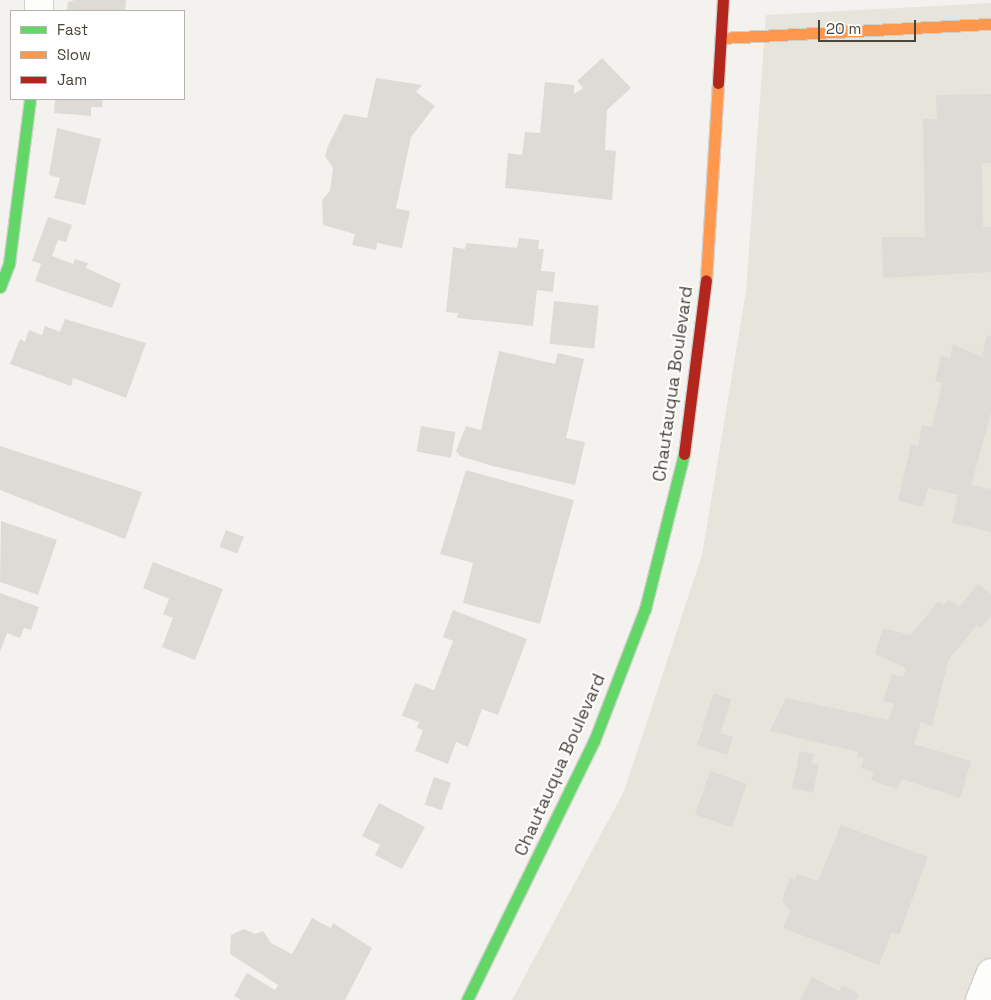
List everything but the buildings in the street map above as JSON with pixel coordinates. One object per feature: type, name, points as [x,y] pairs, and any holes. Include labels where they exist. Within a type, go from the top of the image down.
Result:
[{"type":"street","name":"Chautauqua Boulevard","points":[[467,1000],[594,741],[646,609],[685,448],[705,292],[723,0]]},
{"type":"street","points":[[722,38],[991,24]]},
{"type":"street","points":[[0,287],[8,262],[30,100]]},
{"type":"street","points":[[980,1000],[991,973]]},
{"type":"shaded area","points":[[991,3],[991,1000],[512,1000],[624,791],[702,555],[746,291],[766,15]]},
{"type":"traffic: fast","points":[[0,287],[9,263],[30,100]]},
{"type":"traffic: fast","points":[[467,1000],[594,741],[645,609],[684,454]]},
{"type":"traffic: slow","points":[[721,38],[991,24]]},
{"type":"traffic: slow","points":[[706,280],[718,83]]},
{"type":"traffic: jam","points":[[718,83],[723,0]]},
{"type":"traffic: jam","points":[[684,454],[706,280]]}]
